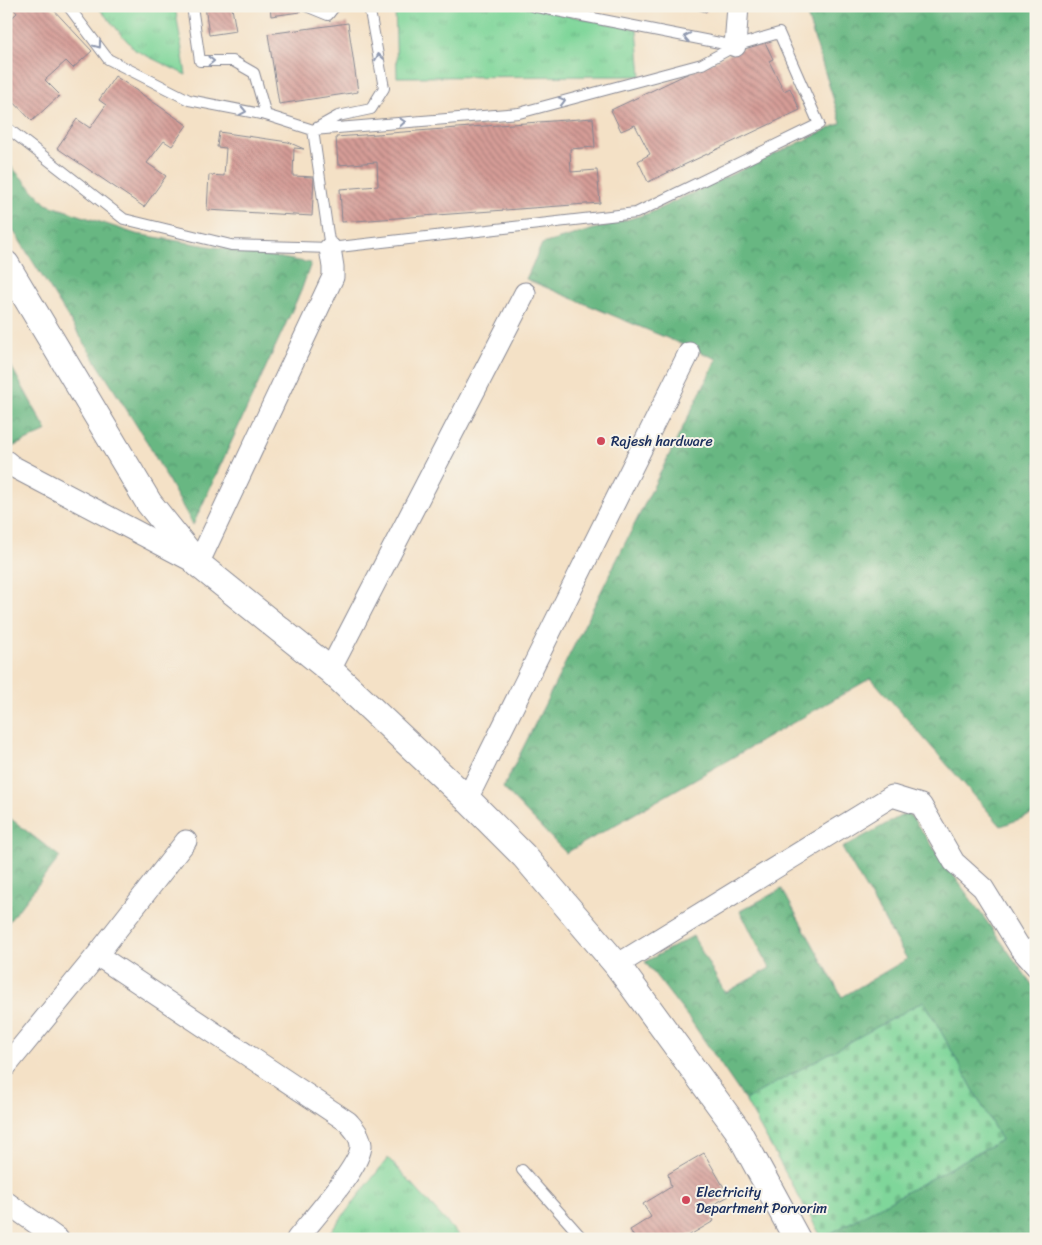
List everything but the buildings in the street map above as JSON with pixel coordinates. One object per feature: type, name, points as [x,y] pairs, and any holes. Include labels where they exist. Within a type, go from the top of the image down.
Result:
[{"type":"street","points":[[735,46],[738,6]]},
{"type":"street","points":[[198,564],[333,277],[334,267],[330,248]]},
{"type":"street","points":[[6,264],[149,503],[198,564]]},
{"type":"street","points":[[330,670],[525,293]]},
{"type":"street","points":[[467,799],[689,353]]},
{"type":"street","points":[[8,466],[198,564],[330,670],[467,799],[524,856],[617,965],[737,1129],[796,1239]]},
{"type":"street","points":[[617,965],[892,796],[921,804],[954,862],[982,888],[1028,945],[1036,966]]},
{"type":"street","points":[[6,1066],[97,955],[186,841]]},
{"type":"street","points":[[97,955],[348,1122],[359,1135],[361,1147],[353,1168],[297,1239]]},
{"type":"street","points":[[6,1202],[58,1239]]},
{"type":"lane","points":[[6,127],[124,219],[231,245],[330,248],[636,213],[819,124],[779,33],[735,46],[702,64],[519,113],[313,130],[266,115],[189,100],[108,59],[68,6]]},
{"type":"lane","points":[[192,6],[200,61],[233,60],[254,73],[266,115]]},
{"type":"lane","points":[[306,6],[328,15],[335,6]]},
{"type":"lane","points":[[313,130],[338,116],[371,109],[384,88],[369,6]]},
{"type":"lane","points":[[532,6],[735,46]]},
{"type":"lane","points":[[313,130],[330,248]]},
{"type":"lane","points":[[522,1170],[583,1239]]},
{"type":"green space","points":[[97,6],[175,6],[186,75],[135,50]]},
{"type":"green space","points":[[395,6],[520,6],[637,29],[641,76],[397,77]]},
{"type":"green space","points":[[804,6],[1036,6],[1036,813],[1001,826],[871,678],[566,853],[503,788],[717,359],[526,279],[542,244],[650,213],[841,123]]},
{"type":"green space","points":[[6,161],[46,204],[136,234],[311,263],[301,291],[193,525],[147,442],[6,219]]},
{"type":"green space","points":[[6,357],[47,431],[12,447],[6,442]]},
{"type":"green space","points":[[908,812],[1036,990],[1036,1239],[822,1238],[1001,1140],[924,1001],[745,1100],[691,1021],[645,962],[693,936],[725,993],[770,968],[740,911],[782,889],[842,997],[907,959],[842,848]]},
{"type":"green space","points":[[6,815],[60,857],[6,925]]},
{"type":"green space","points":[[924,1001],[1001,1140],[822,1238],[745,1100]]},
{"type":"green space","points":[[388,1158],[462,1239],[325,1239]]},
{"type":"place","name":"Rajesh hardware","points":[[601,441]]},
{"type":"place","name":"Electricity Department Porvorim","points":[[686,1200]]}]
